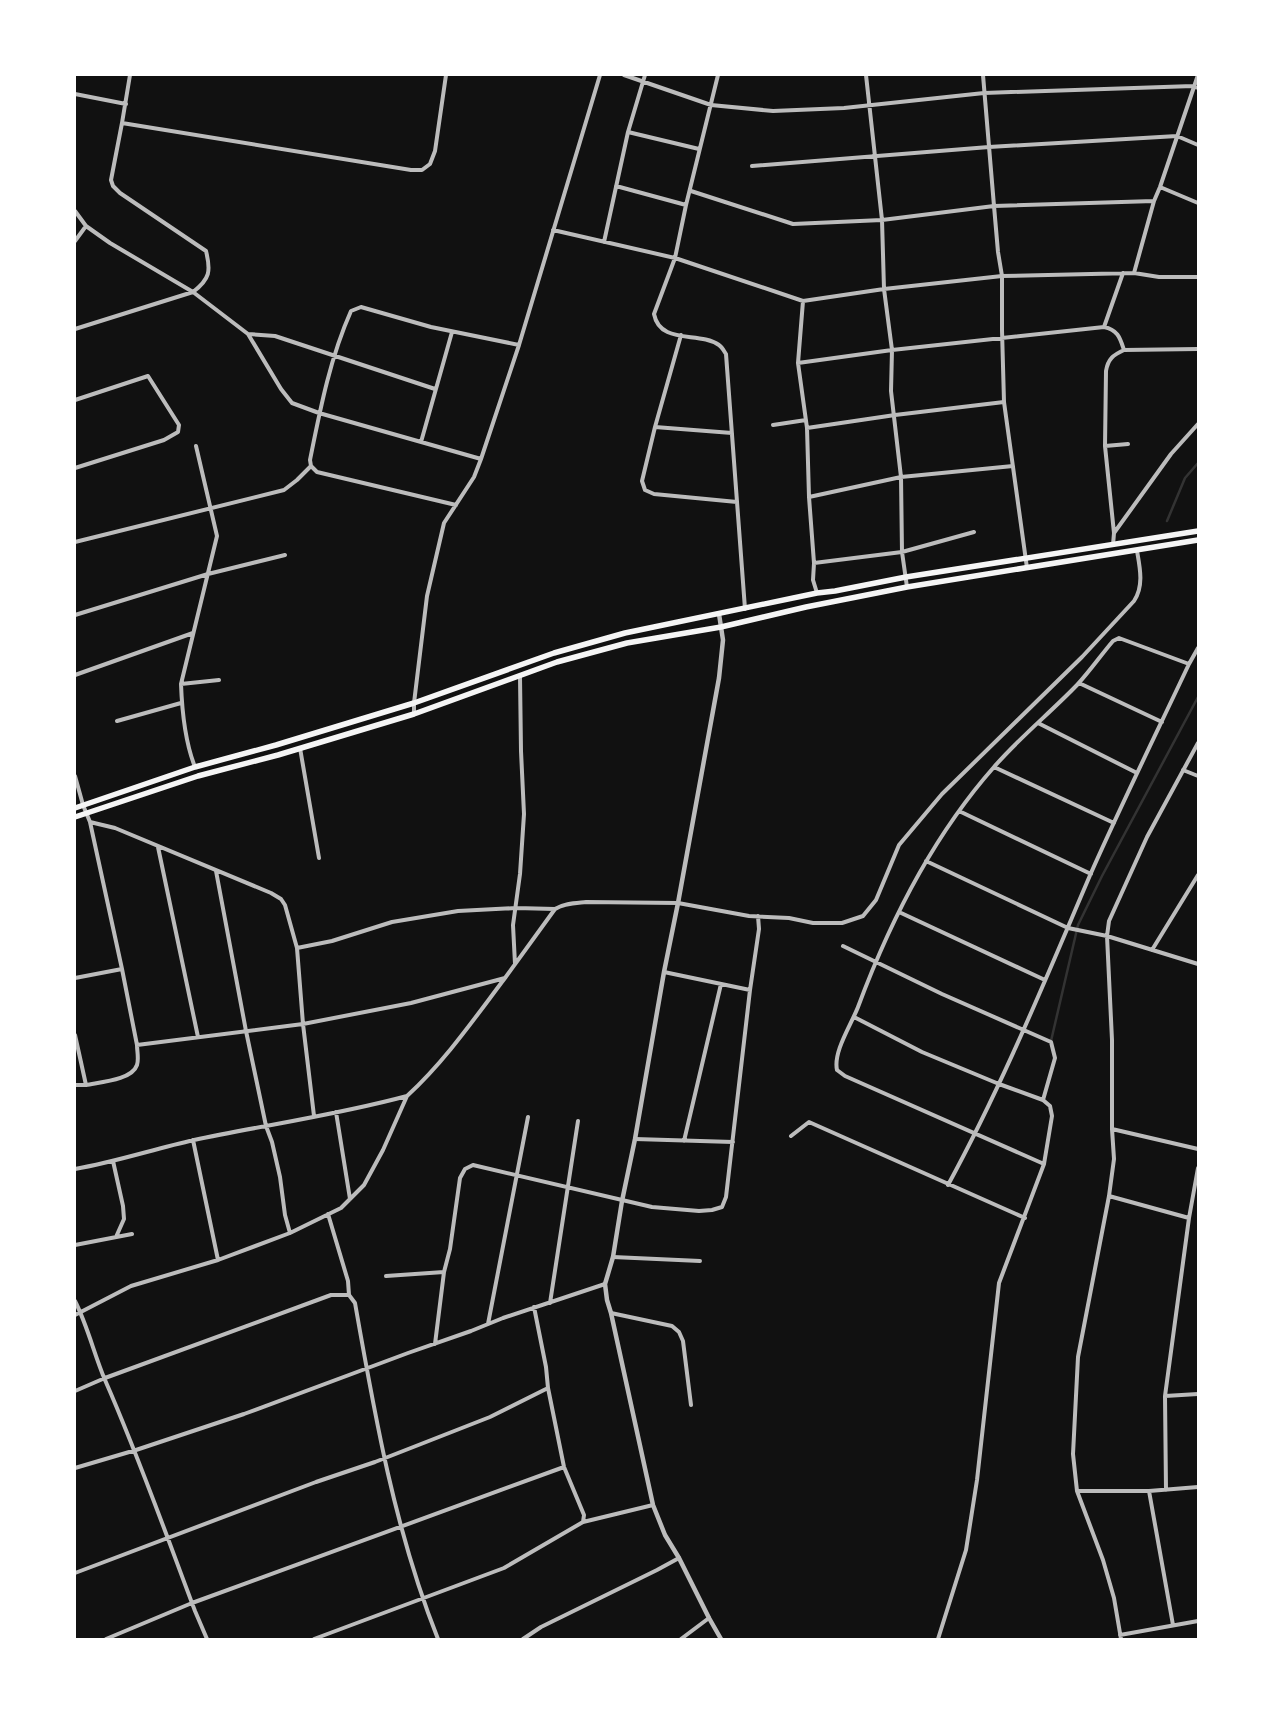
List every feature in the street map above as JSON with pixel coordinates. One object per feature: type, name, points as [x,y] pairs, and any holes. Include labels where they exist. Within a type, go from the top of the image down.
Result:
[{"type":"main road","points":[[75,808],[195,767],[276,745],[414,703],[554,653],[624,633],[817,593],[906,577],[1198,531]]},
{"type":"main road","points":[[75,817],[198,776],[414,714],[557,662],[627,643],[721,627],[806,607],[907,587],[1198,540]]},
{"type":"main road","points":[[624,633],[627,643]]},
{"type":"street","points":[[75,329],[193,292],[201,286],[208,275],[210,264],[206,251],[120,193],[113,186],[112,180],[130,75]]},
{"type":"street","points":[[122,123],[411,170],[422,170],[430,164],[435,150],[446,75]]},
{"type":"street","points":[[414,714],[427,596],[444,523],[474,478],[481,459],[519,345],[600,75]]},
{"type":"street","points":[[624,75],[711,105],[773,111],[844,108],[984,93],[1193,86],[1198,88]]},
{"type":"street","points":[[604,242],[628,132],[645,75]]},
{"type":"street","points":[[718,75],[691,191],[686,205],[676,258],[654,314],[656,323],[666,332],[711,341],[720,345],[726,354],[745,609]]},
{"type":"street","points":[[866,75],[882,220],[884,289],[892,350],[891,391],[900,477],[902,552],[907,587]]},
{"type":"street","points":[[983,75],[998,252],[1002,276],[1004,402],[1027,569]]},
{"type":"street","points":[[1134,273],[1154,201],[1198,75]]},
{"type":"street","points":[[75,94],[126,104]]},
{"type":"street","points":[[628,132],[700,149]]},
{"type":"street","points":[[752,166],[989,147],[1177,136],[1198,145]]},
{"type":"street","points":[[616,186],[686,205]]},
{"type":"street","points":[[1160,187],[1198,203]]},
{"type":"street","points":[[691,191],[793,224],[882,220],[994,206],[1154,201]]},
{"type":"street","points":[[75,211],[86,226],[110,243],[193,292],[248,334],[281,389],[292,403],[319,413],[481,459]]},
{"type":"street","points":[[75,241],[86,226]]},
{"type":"street","points":[[553,230],[676,258],[803,300],[1002,276],[1134,273],[1159,277],[1198,278]]},
{"type":"street","points":[[1104,327],[1123,273]]},
{"type":"street","points":[[803,300],[798,363],[807,428],[809,497],[814,563],[813,580],[817,593]]},
{"type":"street","points":[[456,505],[317,472],[311,466],[310,460],[319,413],[335,355],[351,311],[361,307],[431,328],[519,345]]},
{"type":"street","points":[[798,363],[892,350],[1104,327],[1110,328],[1118,334],[1124,350]]},
{"type":"street","points":[[421,442],[452,332]]},
{"type":"street","points":[[248,334],[275,336],[435,389]]},
{"type":"street","points":[[681,335],[642,481],[645,490],[654,494],[737,502]]},
{"type":"street","points":[[1113,545],[1114,533],[1105,446],[1106,371],[1108,362],[1114,354],[1124,350],[1198,349]]},
{"type":"street","points":[[75,400],[148,376],[179,425],[178,432],[164,440],[75,468]]},
{"type":"street","points":[[807,428],[1004,402]]},
{"type":"street","points":[[773,425],[806,420]]},
{"type":"street","points":[[1114,533],[1171,454],[1198,424]]},
{"type":"street","points":[[655,427],[732,434]]},
{"type":"street","points":[[1105,446],[1128,444]]},
{"type":"street","points":[[195,767],[191,756],[182,703],[181,684],[217,536],[196,446]]},
{"type":"street","points":[[75,542],[284,490],[311,466]]},
{"type":"street","points":[[809,497],[900,477],[1013,466]]},
{"type":"street","points":[[814,563],[902,552],[974,532]]},
{"type":"street","points":[[75,1315],[131,1286],[218,1260],[290,1233],[341,1208],[364,1185],[383,1150],[406,1096],[458,1040],[555,910],[560,906],[586,902],[678,903],[758,916],[790,918],[813,923],[842,923],[864,916],[876,900],[899,845],[942,794],[1082,657],[1134,601],[1140,593],[1141,573],[1138,551]]},
{"type":"street","points":[[75,615],[208,574],[285,555]]},
{"type":"street","points":[[719,614],[722,640],[719,678],[613,1257],[605,1284],[653,1505],[665,1535],[721,1639]]},
{"type":"street","points":[[75,676],[193,634]]},
{"type":"street","points":[[1044,1164],[857,1082],[837,1070],[836,1057],[875,962],[926,861],[959,812],[994,767],[1079,683],[1113,641],[1119,638],[1189,664]]},
{"type":"street","points":[[948,1185],[976,1135],[1114,823],[1198,648]]},
{"type":"street","points":[[515,965],[513,925],[520,874],[524,814],[520,677]]},
{"type":"street","points":[[181,684],[219,680]]},
{"type":"street","points":[[1079,683],[1162,722]]},
{"type":"street","points":[[117,721],[182,703]]},
{"type":"street","points":[[1038,723],[1137,773]]},
{"type":"street","points":[[1198,743],[1147,837],[1109,920],[1107,936],[1112,1040],[1112,1129],[1114,1158],[1109,1196],[1078,1357],[1073,1454],[1077,1491],[1103,1560],[1114,1598],[1121,1637],[1198,1621]]},
{"type":"street","points":[[300,748],[319,858]]},
{"type":"street","points":[[994,767],[1114,823]]},
{"type":"street","points":[[1183,770],[1198,776]]},
{"type":"street","points":[[75,776],[90,822],[122,969],[137,1045],[138,1063],[134,1072],[125,1077],[86,1085],[75,1085]]},
{"type":"street","points":[[959,812],[1091,874]]},
{"type":"street","points":[[90,822],[115,828],[271,893],[281,899],[285,905],[296,948],[314,1116]]},
{"type":"street","points":[[158,847],[198,1037]]},
{"type":"street","points":[[926,861],[1068,928],[1107,936],[1198,964]]},
{"type":"street","points":[[216,871],[246,1031],[266,1126],[278,1168],[285,1215],[290,1233]]},
{"type":"street","points":[[1152,950],[1198,875]]},
{"type":"street","points":[[1192,886],[1198,887]]},
{"type":"street","points":[[296,948],[332,941],[392,922],[458,911],[516,908],[555,910]]},
{"type":"street","points":[[899,912],[1045,980]]},
{"type":"street","points":[[435,1344],[444,1272],[450,1250],[460,1178],[465,1169],[473,1165],[652,1207],[699,1211],[722,1207],[726,1197],[733,1142],[758,916]]},
{"type":"street","points":[[843,946],[1051,1042],[1055,1058],[1044,1100]]},
{"type":"street","points":[[75,978],[122,969]]},
{"type":"street","points":[[664,972],[750,990]]},
{"type":"street","points":[[137,1045],[303,1024],[411,1003],[506,978]]},
{"type":"street","points":[[684,1141],[721,984]]},
{"type":"street","points":[[854,1017],[922,1052],[999,1084],[1044,1100],[1050,1106],[1052,1116],[1044,1164],[999,1283],[977,1480],[966,1550],[938,1639]]},
{"type":"street","points":[[75,1035],[86,1085]]},
{"type":"street","points":[[75,1169],[192,1140],[290,1123],[406,1096]]},
{"type":"street","points":[[336,1112],[350,1199]]},
{"type":"street","points":[[488,1324],[528,1117]]},
{"type":"street","points":[[550,1303],[578,1121]]},
{"type":"street","points":[[791,1136],[809,1122],[1025,1218]]},
{"type":"street","points":[[1112,1129],[1198,1149]]},
{"type":"street","points":[[635,1139],[733,1142]]},
{"type":"street","points":[[192,1140],[218,1260]]},
{"type":"street","points":[[113,1161],[124,1218],[116,1237]]},
{"type":"street","points":[[1166,1490],[1165,1396],[1189,1218],[1198,1168]]},
{"type":"street","points":[[1109,1196],[1189,1218]]},
{"type":"street","points":[[328,1214],[348,1281],[349,1295],[355,1303],[384,1459],[401,1526],[422,1598],[438,1639]]},
{"type":"street","points":[[75,1245],[132,1234]]},
{"type":"street","points":[[613,1257],[700,1261]]},
{"type":"street","points":[[386,1276],[444,1272]]},
{"type":"street","points":[[75,1468],[134,1451],[244,1414],[534,1307],[605,1284]]},
{"type":"street","points":[[75,1391],[105,1378],[331,1295],[349,1295]]},
{"type":"street","points":[[75,1301],[207,1639]]},
{"type":"street","points":[[534,1307],[564,1467],[584,1516],[583,1522]]},
{"type":"street","points":[[611,1313],[672,1326],[680,1332],[683,1341],[692,1405]]},
{"type":"street","points":[[75,1573],[316,1482],[384,1459],[490,1416],[548,1388]]},
{"type":"street","points":[[1165,1396],[1198,1394]]},
{"type":"street","points":[[106,1639],[192,1603],[564,1467]]},
{"type":"street","points":[[1077,1491],[1149,1491],[1198,1487]]},
{"type":"street","points":[[1149,1491],[1173,1625]]},
{"type":"street","points":[[314,1639],[504,1568],[583,1522],[653,1505]]},
{"type":"street","points":[[522,1639],[679,1558]]},
{"type":"street","points":[[681,1639],[709,1618]]},
{"type":"waterway","points":[[1167,521],[1185,478],[1198,463]]},
{"type":"waterway","points":[[1051,1041],[1078,925],[1102,876],[1198,697]]}]
